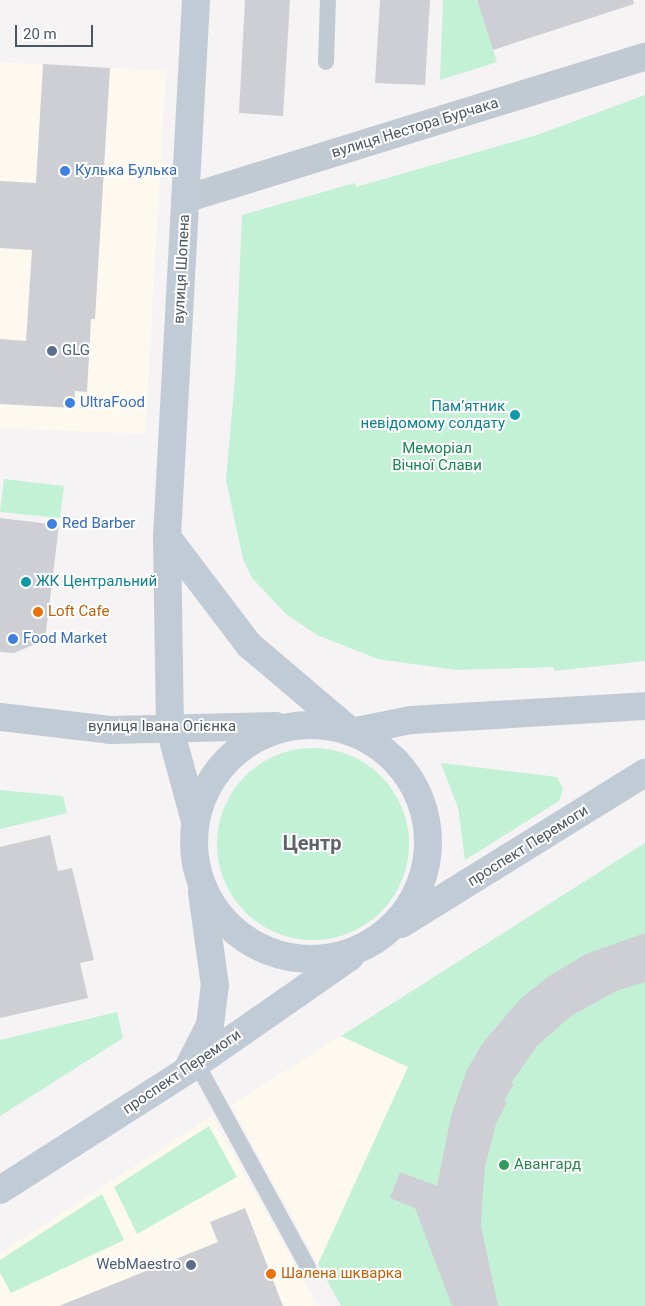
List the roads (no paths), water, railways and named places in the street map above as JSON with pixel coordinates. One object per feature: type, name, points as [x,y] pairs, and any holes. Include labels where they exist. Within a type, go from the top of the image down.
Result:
[{"type":"main road","name":"вулиця Шопена","points":[[195,822],[170,729],[167,537],[196,0]]},
{"type":"main road","points":[[167,537],[249,645],[352,732],[376,744],[397,762],[414,784],[424,809],[429,836],[427,864],[418,890],[404,914],[385,934],[362,948],[335,957],[317,959],[280,956],[255,946],[232,930],[214,909],[201,885]]},
{"type":"main road","points":[[191,1068],[210,1025],[215,986],[201,885],[194,852],[195,822],[209,784],[224,763],[242,747],[264,734],[295,725],[320,725],[352,732],[411,720],[645,706]]},
{"type":"main road","name":"вулиця Івана Огієнка","points":[[0,717],[110,730],[295,725]]},
{"type":"main road","name":"проспект Перемоги","points":[[385,934],[645,774]]},
{"type":"main road","name":"проспект Перемоги","points":[[0,1190],[191,1068],[362,948]]},
{"type":"street","name":"вулиця Нестора Бурчака","points":[[185,199],[645,57]]},
{"type":"lane","points":[[326,62],[328,0]]},
{"type":"lane","points":[[191,1068],[308,1268]]},
{"type":"place","name":"Кулька Булька","points":[[65,171]]},
{"type":"place","name":"GLG","points":[[52,351]]},
{"type":"place","name":"UltraFood","points":[[70,403]]},
{"type":"place","name":"Пам’ятник невідомому солдату","points":[[515,415]]},
{"type":"place","name":"Red Barber","points":[[52,524]]},
{"type":"place","name":"ЖК Центральний","points":[[26,582]]},
{"type":"place","name":"Loft Cafe","points":[[38,612]]},
{"type":"place","name":"Food Market","points":[[13,639]]},
{"type":"place","name":"Авангард","points":[[504,1165]]},
{"type":"place","name":"WebMaestro","points":[[191,1265]]},
{"type":"place","name":"Шалена шкварка","points":[[271,1274]]},
{"type":"district","name":"Центр","points":[[312,843]]},
{"type":"park label","name":"Меморіал Вічної Слави","points":[[437,456]]}]
